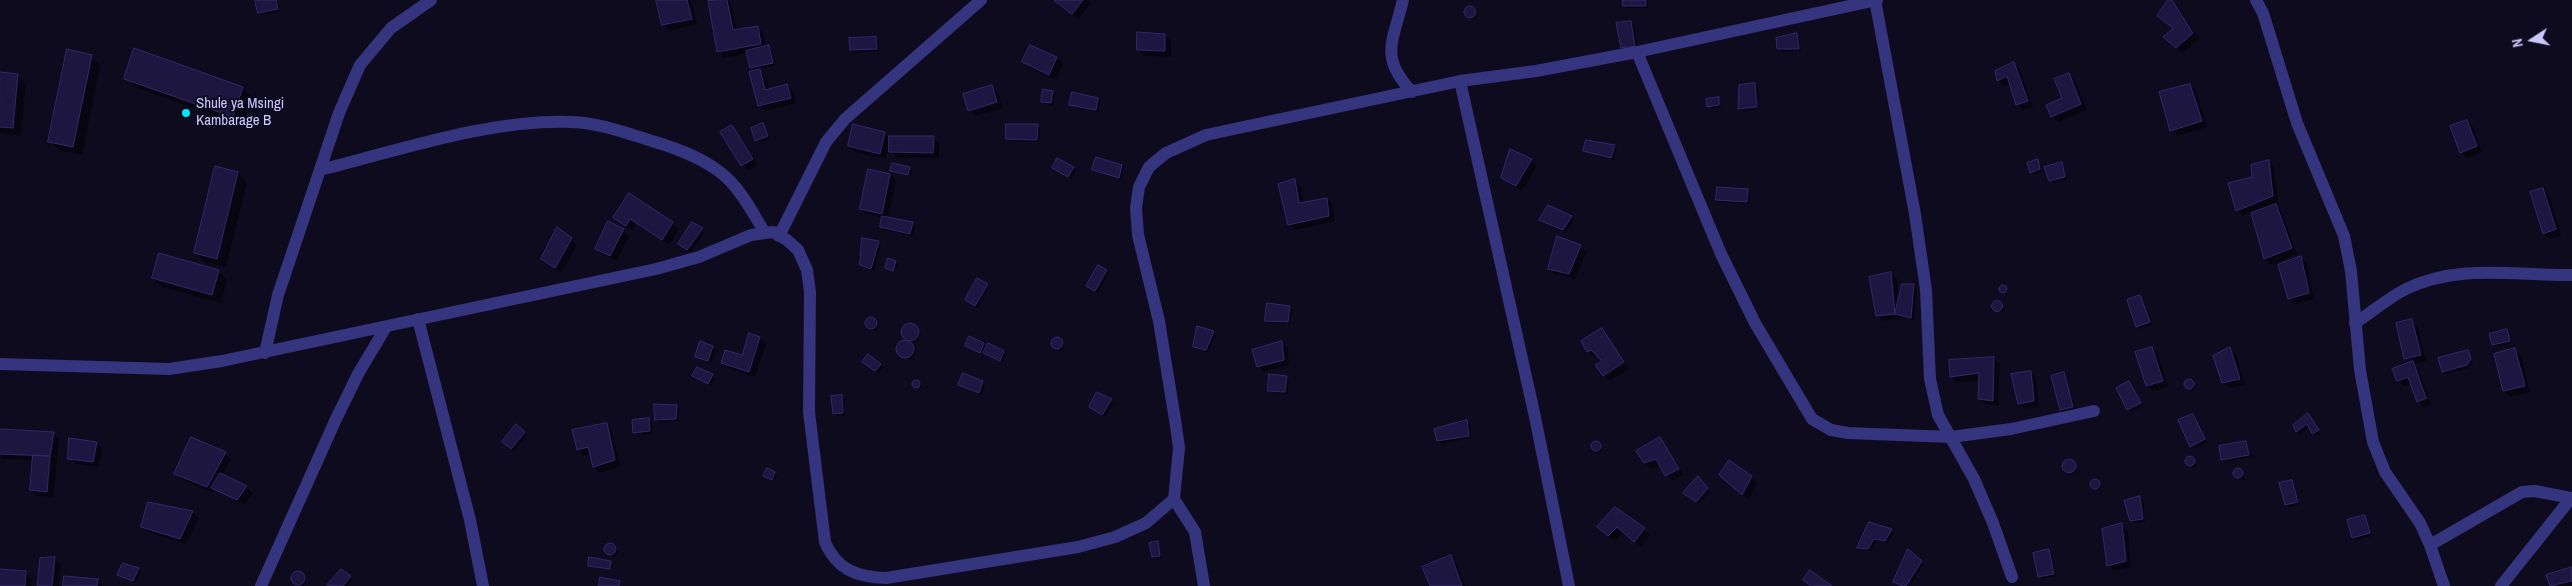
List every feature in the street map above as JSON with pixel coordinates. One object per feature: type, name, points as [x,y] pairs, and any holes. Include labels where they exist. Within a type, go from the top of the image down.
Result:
[{"type":"street","points":[[265,353],[278,295],[339,113],[360,65],[391,28],[431,0]]},
{"type":"street","points":[[779,236],[826,142],[845,120],[981,0]]},
{"type":"street","points":[[1403,0],[1390,55],[1397,76],[1412,92]]},
{"type":"street","points":[[1204,586],[1195,532],[1174,499],[1179,448],[1176,426],[1159,320],[1138,235],[1136,208],[1139,188],[1149,168],[1166,153],[1206,136],[1460,81],[1536,71],[1637,52],[1876,0],[1918,233],[1926,290],[1930,379],[1938,415],[1978,488],[2012,577]]},
{"type":"street","points":[[2256,0],[2263,14],[2282,68],[2297,122],[2344,236],[2351,271],[2360,370],[2373,442],[2385,472],[2420,524],[2430,545],[2444,586]]},
{"type":"street","points":[[1637,52],[1721,254],[1755,323],[1812,419],[1831,430],[1848,433],[1951,437],[2011,429],[2094,411]]},
{"type":"street","points":[[1460,81],[1537,427],[1569,586]]},
{"type":"street","points":[[320,170],[512,123],[573,122],[603,126],[677,149],[706,163],[729,179],[744,197],[764,233]]},
{"type":"street","points":[[0,364],[169,369],[265,353],[656,270],[714,252],[751,235],[773,232],[798,250],[807,270],[810,292],[809,412],[825,542],[831,555],[844,568],[869,582],[1078,546],[1115,537],[1146,523],[1174,499]]},
{"type":"street","points":[[2355,323],[2405,290],[2428,280],[2454,274],[2492,271],[2572,275]]},
{"type":"street","points":[[418,319],[470,520],[483,586]]},
{"type":"street","points":[[261,586],[336,419],[358,374],[386,327]]},
{"type":"street","points":[[2430,545],[2522,492],[2535,491],[2571,498],[2501,586]]},
{"type":"building","points":[[255,0],[276,0],[278,9],[258,13]]},
{"type":"building","points":[[656,0],[687,0],[692,19],[662,25]]},
{"type":"building","points":[[727,0],[733,30],[758,26],[761,44],[717,52],[708,1]]},
{"type":"building","points":[[1054,0],[1083,0],[1072,14]]},
{"type":"building","points":[[1623,0],[1646,0],[1646,6],[1623,6]]},
{"type":"building","points":[[2168,0],[2172,0],[2193,33],[2176,48],[2163,37],[2173,28],[2157,16]]},
{"type":"building","points":[[1472,6],[1475,7],[1475,17],[1468,18],[1465,17],[1464,10],[1465,7]]},
{"type":"building","points":[[1631,21],[1635,46],[1621,48],[1616,23]]},
{"type":"building","points":[[1137,32],[1165,34],[1165,51],[1137,50]]},
{"type":"building","points":[[1797,33],[1799,49],[1777,49],[1776,38]]},
{"type":"building","points":[[876,37],[877,49],[850,50],[849,38]]},
{"type":"building","points":[[769,45],[773,63],[750,68],[746,51]]},
{"type":"building","points":[[1030,45],[1057,57],[1049,75],[1022,62]]},
{"type":"building","points":[[134,48],[243,87],[233,117],[124,79]]},
{"type":"building","points":[[67,49],[92,55],[73,147],[48,142]]},
{"type":"building","points":[[2014,62],[2028,101],[2016,105],[2007,76],[1997,81],[1995,71]]},
{"type":"building","points":[[760,69],[765,90],[787,84],[791,98],[758,106],[749,72]]},
{"type":"building","points":[[0,72],[18,74],[13,128],[0,127]]},
{"type":"building","points":[[2069,73],[2081,104],[2051,117],[2046,105],[2062,98],[2054,79]]},
{"type":"building","points":[[1755,83],[1757,107],[1738,109],[1739,85]]},
{"type":"building","points":[[2190,84],[2202,121],[2170,131],[2159,92]]},
{"type":"building","points":[[992,85],[997,102],[968,111],[963,94]]},
{"type":"building","points":[[1043,89],[1053,91],[1051,103],[1041,102]]},
{"type":"building","points":[[1072,92],[1098,98],[1096,110],[1069,105]]},
{"type":"building","points":[[1719,97],[1719,105],[1707,107],[1706,99]]},
{"type":"building","points":[[2467,120],[2477,146],[2460,153],[2450,126]]},
{"type":"building","points":[[763,123],[768,136],[755,141],[751,128]]},
{"type":"building","points":[[853,124],[885,132],[880,154],[848,146]]},
{"type":"building","points":[[1006,124],[1038,124],[1037,140],[1006,139]]},
{"type":"building","points":[[732,125],[753,159],[741,166],[720,132]]},
{"type":"building","points":[[889,136],[934,136],[933,153],[889,152]]},
{"type":"building","points":[[1586,140],[1615,145],[1611,158],[1583,151]]},
{"type":"building","points":[[1510,149],[1532,159],[1516,186],[1501,178]]},
{"type":"building","points":[[1096,157],[1122,165],[1119,178],[1092,170]]},
{"type":"building","points":[[1057,158],[1074,167],[1068,177],[1052,168]]},
{"type":"building","points":[[2038,159],[2040,169],[2030,173],[2027,163]]},
{"type":"building","points":[[2269,160],[2273,196],[2236,211],[2228,183],[2252,177],[2251,165]]},
{"type":"building","points":[[2062,162],[2065,177],[2049,181],[2044,167]]},
{"type":"building","points":[[892,163],[910,167],[908,175],[890,171]]},
{"type":"building","points":[[215,166],[238,172],[217,259],[194,253]]},
{"type":"building","points":[[868,169],[890,174],[882,214],[860,209]]},
{"type":"building","points":[[1295,179],[1299,203],[1327,198],[1329,216],[1288,225],[1278,184]]},
{"type":"building","points":[[1717,187],[1748,189],[1747,202],[1716,200]]},
{"type":"building","points":[[2543,188],[2556,229],[2543,234],[2530,192]]},
{"type":"building","points":[[629,193],[673,222],[662,240],[630,219],[626,226],[613,218]]},
{"type":"building","points":[[2276,204],[2292,248],[2264,259],[2251,213]]},
{"type":"building","points":[[1548,205],[1572,216],[1563,230],[1539,220]]},
{"type":"building","points":[[882,216],[913,222],[910,234],[880,227]]},
{"type":"building","points":[[608,221],[624,229],[610,256],[595,249]]},
{"type":"building","points":[[692,222],[703,228],[687,250],[678,244]]},
{"type":"building","points":[[557,227],[572,238],[555,268],[541,259]]},
{"type":"building","points":[[1557,236],[1581,245],[1569,274],[1548,269]]},
{"type":"building","points":[[862,238],[879,241],[871,269],[860,265]]},
{"type":"building","points":[[159,253],[219,270],[212,295],[152,278]]},
{"type":"building","points":[[2301,256],[2309,293],[2288,299],[2278,265]]},
{"type":"building","points":[[888,258],[896,261],[893,271],[885,268]]},
{"type":"building","points":[[1098,265],[1107,270],[1095,291],[1086,286]]},
{"type":"building","points":[[1891,272],[1895,314],[1876,316],[1869,277]]},
{"type":"building","points":[[977,278],[988,284],[975,306],[965,300]]},
{"type":"building","points":[[1902,284],[1914,284],[1911,318],[1895,314]]},
{"type":"building","points":[[2003,285],[2007,289],[2003,293],[1999,289]]},
{"type":"building","points":[[2140,295],[2150,322],[2136,327],[2127,300]]},
{"type":"building","points":[[1997,300],[2003,306],[1997,312],[1991,306]]},
{"type":"building","points":[[1267,303],[1290,306],[1288,322],[1265,321]]},
{"type":"building","points":[[873,317],[876,318],[876,328],[869,329],[866,328],[865,321],[866,318]]},
{"type":"building","points":[[2412,319],[2421,355],[2404,359],[2396,323]]},
{"type":"building","points":[[910,323],[916,326],[919,332],[916,338],[910,341],[904,338],[901,332],[904,326]]},
{"type":"building","points":[[1197,326],[1214,331],[1206,350],[1193,347]]},
{"type":"building","points":[[1602,328],[1624,362],[1603,376],[1595,365],[1602,361],[1591,350],[1587,352],[1581,341]]},
{"type":"building","points":[[2507,329],[2510,341],[2492,345],[2489,334]]},
{"type":"building","points":[[749,333],[760,337],[749,372],[721,363],[725,350],[742,355]]},
{"type":"building","points":[[969,336],[984,343],[980,353],[965,346]]},
{"type":"building","points":[[1057,337],[1063,343],[1057,349],[1051,343]]},
{"type":"building","points":[[905,340],[911,343],[914,349],[911,355],[905,358],[899,355],[896,349],[899,343]]},
{"type":"building","points":[[700,341],[713,346],[708,361],[695,357]]},
{"type":"building","points":[[1282,341],[1284,360],[1257,367],[1252,350]]},
{"type":"building","points":[[988,343],[1004,351],[1000,361],[983,353]]},
{"type":"building","points":[[2152,347],[2163,381],[2146,386],[2135,352]]},
{"type":"building","points":[[2230,347],[2240,379],[2222,383],[2213,356]]},
{"type":"building","points":[[2515,348],[2525,386],[2503,391],[2494,354]]},
{"type":"building","points":[[2468,350],[2471,359],[2467,365],[2442,372],[2438,358]]},
{"type":"building","points":[[868,354],[881,364],[875,371],[862,362]]},
{"type":"building","points":[[1994,357],[1993,401],[1978,399],[1979,373],[1950,377],[1949,360]]},
{"type":"building","points":[[2413,361],[2426,398],[2417,402],[2408,377],[2397,381],[2392,369]]},
{"type":"building","points":[[697,367],[713,374],[708,384],[692,376]]},
{"type":"building","points":[[2031,371],[2034,401],[2018,404],[2011,374]]},
{"type":"building","points":[[2064,372],[2073,407],[2060,410],[2051,376]]},
{"type":"building","points":[[963,373],[983,381],[979,393],[958,385]]},
{"type":"building","points":[[1269,374],[1287,376],[1285,392],[1268,391]]},
{"type":"building","points":[[2187,379],[2191,379],[2194,384],[2191,389],[2187,389],[2184,386],[2184,382]]},
{"type":"building","points":[[916,380],[920,384],[916,388],[912,384]]},
{"type":"building","points":[[2129,381],[2141,403],[2127,410],[2116,388]]},
{"type":"building","points":[[1097,392],[1112,399],[1102,415],[1089,407]]},
{"type":"building","points":[[842,395],[843,413],[833,414],[831,396]]},
{"type":"building","points":[[654,404],[677,405],[676,419],[655,420]]},
{"type":"building","points":[[2308,413],[2319,430],[2312,434],[2307,424],[2296,432],[2293,425]]},
{"type":"building","points":[[2193,414],[2205,439],[2190,447],[2178,420]]},
{"type":"building","points":[[649,418],[650,431],[633,433],[632,420]]},
{"type":"building","points":[[1467,420],[1469,436],[1437,441],[1434,429]]},
{"type":"building","points":[[607,423],[615,460],[593,467],[588,447],[577,450],[572,430]]},
{"type":"building","points":[[516,424],[525,432],[511,449],[502,442]]},
{"type":"building","points":[[0,429],[54,432],[50,456],[0,454]]},
{"type":"building","points":[[191,437],[226,452],[207,487],[174,474]]},
{"type":"building","points":[[1660,437],[1679,469],[1665,476],[1656,459],[1644,463],[1636,451]]},
{"type":"building","points":[[69,438],[97,442],[93,462],[68,459]]},
{"type":"building","points":[[1594,441],[1598,441],[1601,446],[1600,450],[1594,451],[1591,448],[1591,444]]},
{"type":"building","points":[[2246,441],[2249,455],[2221,460],[2219,446]]},
{"type":"building","points":[[33,455],[50,456],[47,492],[30,490]]},
{"type":"building","points":[[2188,456],[2192,456],[2195,461],[2192,466],[2188,466],[2185,463],[2185,459]]},
{"type":"building","points":[[2069,459],[2074,461],[2076,466],[2074,471],[2069,473],[2064,471],[2062,466],[2064,461]]},
{"type":"building","points":[[1729,460],[1752,476],[1742,495],[1719,475]]},
{"type":"building","points":[[767,468],[775,472],[772,480],[763,476]]},
{"type":"building","points":[[2236,468],[2240,468],[2243,473],[2242,477],[2236,478],[2233,475],[2233,471]]},
{"type":"building","points":[[220,473],[247,486],[237,500],[211,488]]},
{"type":"building","points":[[1698,476],[1708,488],[1696,502],[1683,493]]},
{"type":"building","points":[[2095,479],[2100,484],[2095,489],[2090,484]]},
{"type":"building","points":[[2292,480],[2298,502],[2285,505],[2279,483]]},
{"type":"building","points":[[2140,496],[2143,519],[2130,521],[2124,501]]},
{"type":"building","points":[[148,502],[193,511],[180,539],[141,527]]},
{"type":"building","points":[[1615,507],[1645,528],[1634,542],[1617,527],[1608,536],[1597,527]]},
{"type":"building","points":[[2365,515],[2370,533],[2352,538],[2347,520]]},
{"type":"building","points":[[1869,522],[1892,529],[1885,541],[1874,539],[1868,549],[1857,548]]},
{"type":"building","points":[[2122,523],[2126,561],[2107,566],[2102,529]]},
{"type":"building","points":[[1158,541],[1160,556],[1152,557],[1149,543]]},
{"type":"building","points":[[608,543],[612,543],[616,549],[612,555],[608,555],[604,551],[604,547]]},
{"type":"building","points":[[1908,549],[1922,561],[1906,586],[1903,586],[1893,582]]},
{"type":"building","points":[[2049,549],[2054,574],[2038,577],[2033,553]]},
{"type":"building","points":[[1451,555],[1462,586],[1430,586],[1422,567]]},
{"type":"building","points":[[55,557],[52,586],[37,586],[40,558]]},
{"type":"building","points":[[589,557],[611,561],[610,569],[588,566]]},
{"type":"building","points":[[123,563],[139,568],[133,581],[117,575]]},
{"type":"building","points":[[2572,567],[2572,581],[2550,586],[2546,575]]},
{"type":"building","points":[[0,569],[26,571],[25,586],[0,586]]},
{"type":"building","points":[[341,569],[351,576],[343,586],[327,585]]},
{"type":"building","points":[[1810,570],[1832,586],[1811,586],[1803,580]]},
{"type":"building","points":[[298,571],[303,573],[305,578],[303,583],[298,585],[293,583],[291,578],[293,573]]},
{"type":"building","points":[[64,576],[98,579],[97,586],[63,586]]},
{"type":"building","points":[[600,577],[620,581],[619,586],[599,586]]},
{"type":"place","name":"Shule ya Msingi Kambarage B","points":[[186,113]]}]
